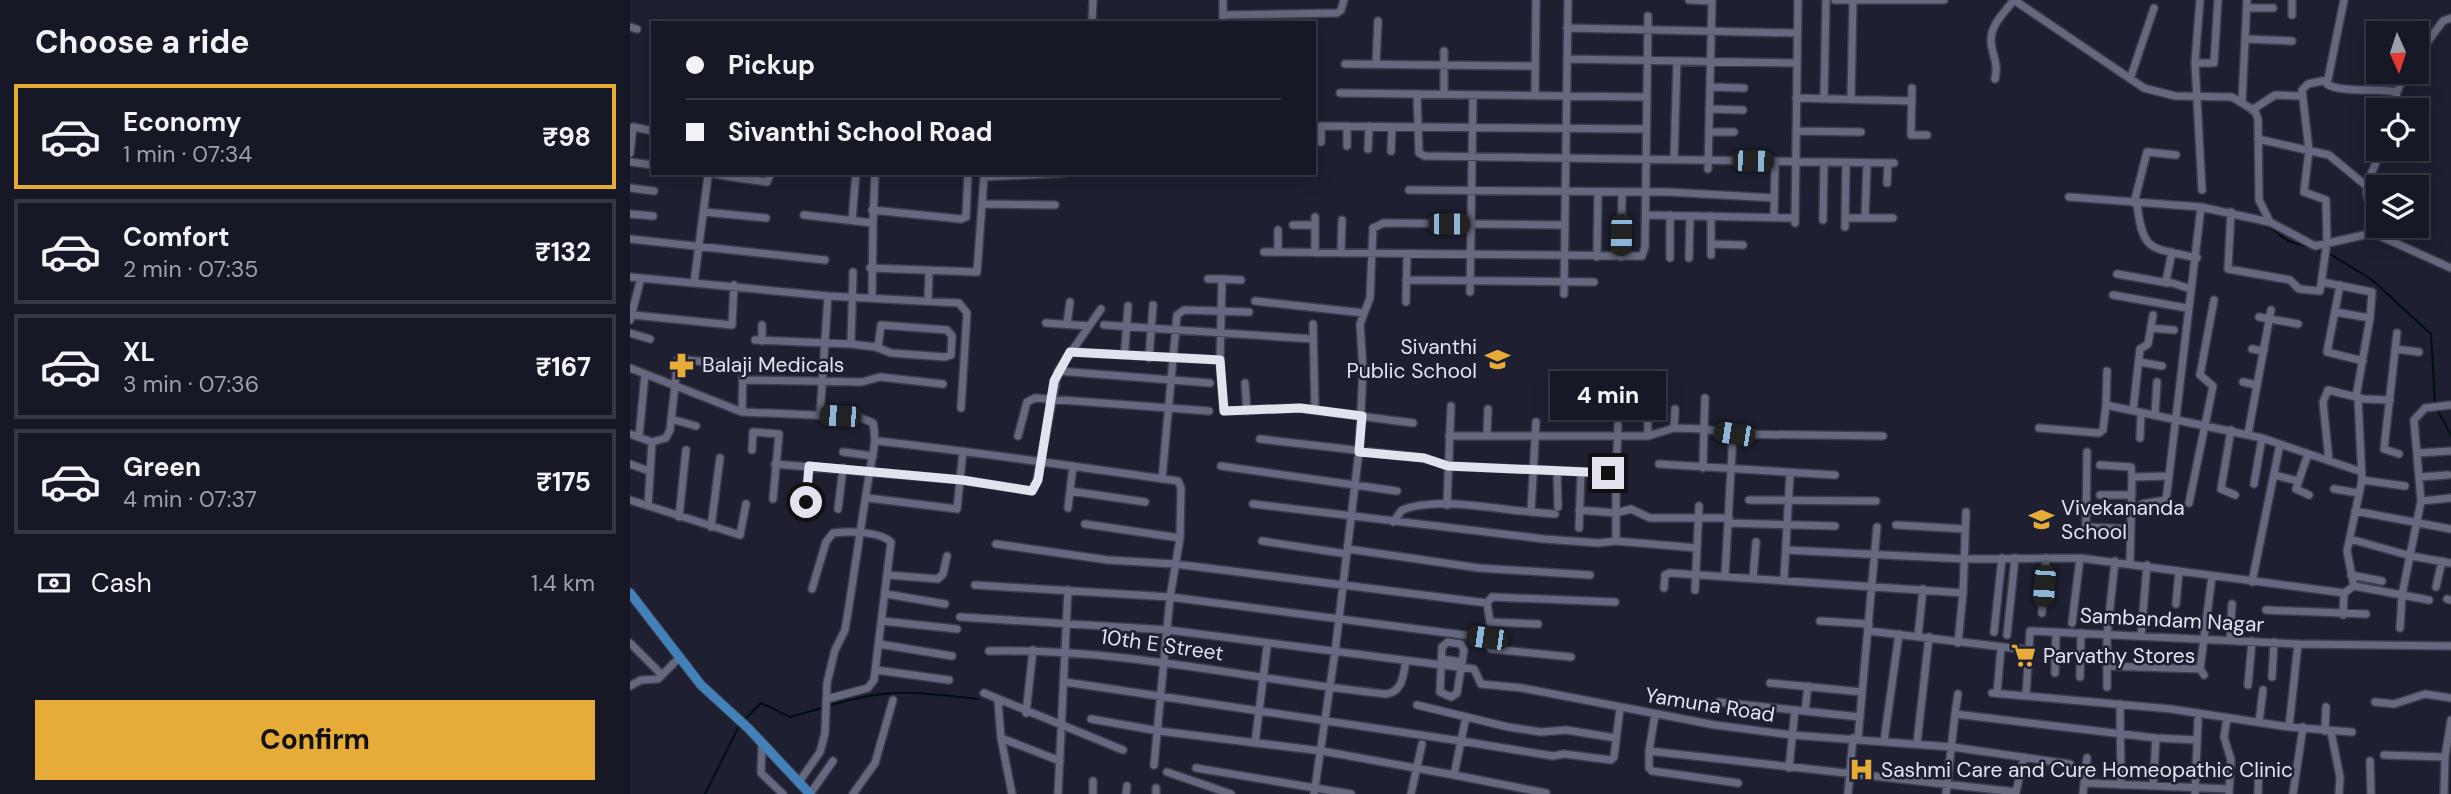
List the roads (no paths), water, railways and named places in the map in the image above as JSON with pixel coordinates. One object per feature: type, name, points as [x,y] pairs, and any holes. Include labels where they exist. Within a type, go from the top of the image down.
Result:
[{"type":"main road","points":[[630,593],[701,685],[748,728],[810,794]]},
{"type":"street","points":[[1092,21],[1093,0]]},
{"type":"street","points":[[1223,0],[1223,19],[1337,13],[1344,0]]},
{"type":"street","points":[[1535,95],[1536,0]]},
{"type":"street","points":[[1564,294],[1568,0]]},
{"type":"street","points":[[1689,0],[1712,0],[1708,169]]},
{"type":"street","points":[[1646,215],[1774,217],[1795,220],[1798,0]]},
{"type":"street","points":[[1825,98],[1826,0]]},
{"type":"street","points":[[1835,0],[1944,0]]},
{"type":"street","points":[[1851,99],[1853,0]]},
{"type":"street","points":[[1995,79],[1998,63],[1991,38],[1996,22],[2014,0],[2153,92],[2218,95],[2242,101],[2258,119],[2259,200],[2270,222]]},
{"type":"street","points":[[2200,0],[2195,63],[2202,190]]},
{"type":"street","points":[[2195,63],[2214,62],[2218,0]]},
{"type":"street","points":[[2292,0],[2292,15]]},
{"type":"street","points":[[2344,0],[2327,80],[2330,87],[2380,88],[2397,92]]},
{"type":"street","points":[[2242,101],[2247,4],[2273,8]]},
{"type":"street","points":[[2130,79],[2154,8]]},
{"type":"street","points":[[1264,252],[1638,257],[1644,253],[1646,215],[1648,16]]},
{"type":"street","points":[[2429,39],[2443,21],[2451,18]]},
{"type":"street","points":[[1376,64],[1378,21]]},
{"type":"street","points":[[1567,28],[1797,33]]},
{"type":"street","points":[[2245,39],[2292,41]]},
{"type":"street","points":[[1444,51],[1444,94]]},
{"type":"street","points":[[1567,59],[1797,63]]},
{"type":"street","points":[[1674,160],[1677,61]]},
{"type":"street","points":[[1345,64],[1535,66]]},
{"type":"street","points":[[2231,212],[2228,269],[2290,280],[2298,289],[2311,293],[2320,291],[2325,248],[2326,200],[2304,192],[2309,150],[2302,90],[2308,84],[2327,80]]},
{"type":"street","points":[[2396,98],[2401,84]]},
{"type":"street","points":[[1710,87],[1744,88]]},
{"type":"street","points":[[1912,88],[1911,135],[1927,135]]},
{"type":"street","points":[[1340,93],[1646,97]]},
{"type":"street","points":[[1418,94],[1419,153],[1891,163],[1887,183]]},
{"type":"street","points":[[1470,292],[1473,94]]},
{"type":"street","points":[[2252,110],[2275,95],[2303,96]]},
{"type":"street","points":[[1797,98],[1912,101]]},
{"type":"street","points":[[1709,109],[1743,110]]},
{"type":"street","points":[[1321,142],[1321,126],[1645,129]]},
{"type":"street","points":[[1347,126],[1347,146]]},
{"type":"street","points":[[1368,126],[1368,149]]},
{"type":"street","points":[[630,153],[633,127],[651,131]]},
{"type":"street","points":[[1391,151],[1392,127]]},
{"type":"street","points":[[1796,131],[1861,132]]},
{"type":"street","points":[[1709,132],[1734,132]]},
{"type":"street","points":[[2258,139],[2329,155],[2364,184]]},
{"type":"street","points":[[2176,155],[2147,152],[2135,203],[2141,237],[2150,246],[2197,258]]},
{"type":"street","points":[[1774,217],[1775,161]]},
{"type":"street","points":[[2366,194],[2364,184],[2375,161]]},
{"type":"street","points":[[630,162],[651,165]]},
{"type":"street","points":[[1823,220],[1824,162]]},
{"type":"street","points":[[1846,163],[1845,222],[1865,218],[1893,219]]},
{"type":"street","points":[[1865,218],[1867,163]]},
{"type":"street","points":[[694,283],[708,175],[731,175],[767,182],[770,175]]},
{"type":"street","points":[[852,220],[856,175]]},
{"type":"street","points":[[872,298],[870,268],[875,175]]},
{"type":"street","points":[[872,210],[961,219],[966,217],[968,175]]},
{"type":"street","points":[[870,268],[977,272],[984,175],[1032,175]]},
{"type":"street","points":[[630,188],[654,191]]},
{"type":"street","points":[[1409,190],[1645,192],[1774,198]]},
{"type":"street","points":[[1597,257],[1598,191]]},
{"type":"street","points":[[1621,257],[1622,192]]},
{"type":"street","points":[[2069,197],[2201,207],[2231,212],[2270,222],[2308,244],[2325,248],[2373,233],[2451,268]]},
{"type":"street","points":[[983,204],[1055,205]]},
{"type":"street","points":[[2142,504],[2166,500],[2201,207]]},
{"type":"street","points":[[704,212],[766,218]]},
{"type":"street","points":[[630,214],[653,216]]},
{"type":"street","points":[[804,215],[873,223]]},
{"type":"street","points":[[1670,215],[1670,258]]},
{"type":"street","points":[[1689,258],[1690,216]]},
{"type":"street","points":[[1711,216],[1711,255]]},
{"type":"street","points":[[1341,253],[1342,220]]},
{"type":"street","points":[[1293,225],[1315,221],[1315,253]]},
{"type":"street","points":[[1314,791],[1322,751],[1359,452],[1363,369],[1360,324],[1371,294],[1372,230],[1379,224],[1565,225]]},
{"type":"street","points":[[1278,252],[1279,230]]},
{"type":"street","points":[[630,239],[825,260]]},
{"type":"street","points":[[1711,244],[1742,245]]},
{"type":"street","points":[[2168,283],[2172,252]]},
{"type":"street","points":[[1406,302],[1407,254]]},
{"type":"street","points":[[928,301],[929,271]]},
{"type":"street","points":[[851,344],[853,272]]},
{"type":"street","points":[[2116,274],[2191,289]]},
{"type":"street","points":[[630,276],[828,296],[960,303],[967,313],[961,408]]},
{"type":"street","points":[[641,278],[631,318],[732,325],[734,285]]},
{"type":"street","points":[[1208,279],[1241,280]]},
{"type":"street","points":[[1222,279],[1220,360],[1224,411],[1315,410],[1413,423]]},
{"type":"street","points":[[1406,280],[1594,282]]},
{"type":"street","points":[[2322,282],[2370,290],[2370,318],[2357,398],[2362,476],[2347,551],[2354,586]]},
{"type":"street","points":[[2340,285],[2328,354],[2362,361]]},
{"type":"street","points":[[2113,295],[2187,308]]},
{"type":"street","points":[[820,415],[828,296]]},
{"type":"street","points":[[2189,503],[2216,383],[2202,380],[2200,375],[2214,299]]},
{"type":"street","points":[[1255,301],[1364,313]]},
{"type":"street","points":[[1067,324],[1070,302]]},
{"type":"street","points":[[1149,358],[1153,305]]},
{"type":"street","points":[[1125,348],[1128,306]]},
{"type":"street","points":[[775,464],[870,470],[1032,491],[1038,480],[1050,400],[1058,371],[1101,309]]},
{"type":"street","points":[[1162,479],[1180,312],[1249,312]]},
{"type":"street","points":[[2335,312],[2370,318]]},
{"type":"street","points":[[2140,438],[2136,373],[2140,362],[2140,349],[2148,344],[2153,315]]},
{"type":"street","points":[[2248,435],[2270,315]]},
{"type":"street","points":[[2259,317],[2270,315],[2298,324]]},
{"type":"street","points":[[762,325],[758,340],[825,345],[851,344],[891,353],[951,355],[952,336],[949,331],[880,322],[877,348]]},
{"type":"street","points":[[1046,323],[1089,326]]},
{"type":"street","points":[[1313,324],[1315,410]]},
{"type":"street","points":[[1104,325],[1313,339]]},
{"type":"street","points":[[2151,328],[2174,330]]},
{"type":"street","points":[[2397,332],[2384,449],[2399,454]]},
{"type":"street","points":[[630,333],[650,339]]},
{"type":"street","points":[[2252,349],[2264,351]]},
{"type":"street","points":[[2395,349],[2419,352]]},
{"type":"street","points":[[1070,352],[1173,360],[1220,360]]},
{"type":"street","points":[[630,434],[652,442],[666,438],[678,359],[736,363],[743,366],[741,412]]},
{"type":"street","points":[[2140,362],[2162,366]]},
{"type":"street","points":[[630,368],[741,412],[820,415],[873,423],[877,441],[845,631],[835,650],[820,752],[799,782]]},
{"type":"street","points":[[1058,371],[1210,383]]},
{"type":"street","points":[[2039,428],[2099,433],[2103,430],[2107,371]]},
{"type":"street","points":[[639,437],[645,374]]},
{"type":"street","points":[[744,380],[862,382],[880,377],[943,384]]},
{"type":"street","points":[[2155,415],[2157,382]]},
{"type":"street","points":[[2243,382],[2258,384]]},
{"type":"street","points":[[1245,383],[1247,411]]},
{"type":"street","points":[[2329,461],[2323,402],[2329,390],[2357,398],[2390,400]]},
{"type":"street","points":[[1647,397],[1648,436]]},
{"type":"street","points":[[1018,436],[1027,402],[1035,398],[1209,411]]},
{"type":"street","points":[[1703,468],[1705,398]]},
{"type":"street","points":[[2106,405],[2262,438],[2329,461],[2362,476],[2405,486]]},
{"type":"street","points":[[2400,628],[2403,595],[2421,501],[2414,420],[2420,412],[2435,405],[2451,405]]},
{"type":"street","points":[[1447,505],[1451,406]]},
{"type":"street","points":[[1487,435],[1488,409]]},
{"type":"street","points":[[1674,428],[1675,409]]},
{"type":"street","points":[[671,419],[696,426]]},
{"type":"street","points":[[1531,512],[1536,422]]},
{"type":"street","points":[[1616,541],[1619,425]]},
{"type":"street","points":[[1449,436],[1619,438],[1648,436],[1674,428],[1734,434],[1883,436]]},
{"type":"street","points":[[2231,430],[2221,489],[2235,495]]},
{"type":"street","points":[[752,450],[753,432],[779,434],[773,499]]},
{"type":"street","points":[[1725,575],[1734,434]]},
{"type":"street","points":[[2254,484],[2262,438]]},
{"type":"street","points":[[1260,439],[1424,458],[1448,466],[1608,473],[1616,478]]},
{"type":"street","points":[[877,441],[1073,466],[1180,483],[1180,538],[1170,597],[1154,765]]},
{"type":"street","points":[[648,506],[652,442]]},
{"type":"street","points":[[2252,582],[2280,444]]},
{"type":"street","points":[[679,517],[686,450]]},
{"type":"street","points":[[868,498],[957,509],[963,451]]},
{"type":"street","points":[[2417,453],[2451,451]]},
{"type":"street","points":[[843,452],[873,457]]},
{"type":"street","points":[[2087,452],[2086,527],[2131,528]]},
{"type":"street","points":[[2308,454],[2297,491],[2309,495]]},
{"type":"street","points":[[711,527],[720,458]]},
{"type":"street","points":[[630,464],[649,471]]},
{"type":"street","points":[[1659,464],[1835,475]]},
{"type":"street","points":[[2100,465],[2131,467],[2130,562]]},
{"type":"street","points":[[806,502],[809,466]]},
{"type":"street","points":[[1068,508],[1073,466]]},
{"type":"street","points":[[1221,466],[1397,491]]},
{"type":"street","points":[[838,509],[842,468]]},
{"type":"street","points":[[1393,522],[1405,508],[1447,505],[1531,512],[1557,510],[1557,472]]},
{"type":"street","points":[[1579,528],[1581,473]]},
{"type":"street","points":[[1784,579],[1790,474]]},
{"type":"street","points":[[2132,477],[2169,475]]},
{"type":"street","points":[[2274,475],[2298,481]]},
{"type":"street","points":[[2419,477],[2448,475]]},
{"type":"street","points":[[2333,489],[2359,493]]},
{"type":"street","points":[[1070,491],[1145,502]]},
{"type":"street","points":[[2100,495],[2132,495]]},
{"type":"street","points":[[2421,501],[2451,498]]},
{"type":"street","points":[[630,500],[740,536],[746,504]]},
{"type":"street","points":[[1749,500],[1876,501]]},
{"type":"street","points":[[1253,504],[1544,539],[1599,543],[1616,541],[1698,548]]},
{"type":"street","points":[[1695,590],[1699,506]]},
{"type":"street","points":[[1579,510],[1616,513],[1631,509],[1650,518],[1698,517],[1787,525],[1835,526]]},
{"type":"street","points":[[2355,511],[2451,529]]},
{"type":"street","points":[[1958,643],[1966,512]]},
{"type":"street","points":[[1086,524],[1180,538]]},
{"type":"street","points":[[1896,524],[1965,529]]},
{"type":"street","points":[[1848,794],[1860,717],[1874,587],[1877,527]]},
{"type":"street","points":[[812,589],[828,537],[842,532],[862,533],[888,538],[891,542],[876,670],[871,687],[826,705]]},
{"type":"street","points":[[2350,539],[2411,556],[2451,563]]},
{"type":"street","points":[[1262,541],[1479,568],[1590,575]]},
{"type":"street","points":[[1753,578],[1756,542]]},
{"type":"street","points":[[996,544],[1108,560],[1175,564],[1487,603]]},
{"type":"street","points":[[1786,550],[1965,559],[2080,558],[2130,562],[2252,582],[2344,593],[2354,586],[2429,600]]},
{"type":"street","points":[[888,575],[938,579],[943,574],[947,556]]},
{"type":"street","points":[[1994,632],[2002,558]]},
{"type":"street","points":[[2007,635],[2015,558]]},
{"type":"street","points":[[2042,613],[2046,558]]},
{"type":"street","points":[[2072,623],[2080,558]]},
{"type":"street","points":[[2107,687],[2107,635],[2115,561]]},
{"type":"street","points":[[2436,587],[2442,561]]},
{"type":"street","points":[[2141,636],[2147,565]]},
{"type":"street","points":[[2176,604],[2179,571]]},
{"type":"street","points":[[1664,588],[1665,575],[1670,573],[1963,593]]},
{"type":"street","points":[[2351,575],[2382,581]]},
{"type":"street","points":[[2108,666],[2202,672],[2202,638],[2212,576]]},
{"type":"street","points":[[975,585],[1170,597],[1487,638],[1491,649],[1572,657]]},
{"type":"street","points":[[1918,636],[1923,589]]},
{"type":"street","points":[[1058,794],[1068,590]]},
{"type":"street","points":[[2343,615],[2344,593]]},
{"type":"street","points":[[886,594],[945,604]]},
{"type":"street","points":[[1538,624],[1490,622],[1487,603],[1492,597],[1615,602]]},
{"type":"street","points":[[2230,640],[2232,604]]},
{"type":"street","points":[[2266,610],[2366,614]]},
{"type":"street","points":[[960,617],[1168,630],[1460,667]]},
{"type":"street","points":[[882,621],[957,629]]},
{"type":"street","points":[[1820,621],[1958,643],[2029,650],[2026,695]]},
{"type":"street","name":"Sambandam Nagar","points":[[2029,650],[2030,631],[2298,643],[2451,646]]},
{"type":"street","points":[[2055,673],[2056,632]]},
{"type":"street","points":[[2080,677],[2081,633]]},
{"type":"street","points":[[1884,741],[1899,634]]},
{"type":"street","points":[[1917,743],[1929,637]]},
{"type":"street","points":[[2248,685],[2252,641]]},
{"type":"street","points":[[2272,677],[2274,642]]},
{"type":"street","points":[[630,643],[662,675]]},
{"type":"street","points":[[2289,727],[2298,643]]},
{"type":"street","points":[[1444,644],[1461,644],[1464,650],[1460,667],[1457,693],[1451,698],[1440,692],[1444,644]]},
{"type":"street","points":[[879,645],[952,656]]},
{"type":"street","points":[[1255,743],[1266,647]]},
{"type":"street","points":[[2001,648],[1994,693],[2120,705],[2328,732],[2353,732]]},
{"type":"street","points":[[1026,713],[1033,650]]},
{"type":"street","name":"10th E Street","points":[[989,651],[1065,651],[1392,693],[1400,686],[1406,661]]},
{"type":"street","points":[[630,686],[641,680],[658,679],[679,658]]},
{"type":"street","name":"Yamuna Road","points":[[1460,667],[1474,669],[1481,684],[1522,688],[1655,714],[1792,735],[1917,743],[2070,764]]},
{"type":"street","points":[[876,670],[949,680]]},
{"type":"street","points":[[1065,682],[1326,719],[1553,756],[1564,754],[1611,760],[1614,757],[1620,708]]},
{"type":"street","points":[[1770,683],[1862,692]]},
{"type":"street","points":[[1805,711],[1808,687]]},
{"type":"street","points":[[2259,722],[2263,690]]},
{"type":"street","points":[[984,694],[998,702],[1123,750]]},
{"type":"street","points":[[1946,794],[1958,694]]},
{"type":"street","points":[[2375,702],[2394,704],[2425,694],[2451,698]]},
{"type":"street","points":[[853,794],[877,758],[893,700]]},
{"type":"street","points":[[998,702],[1001,738],[1012,794]]},
{"type":"street","points":[[1720,702],[1860,717]]},
{"type":"street","points":[[1417,705],[1508,727],[1541,732],[1566,730],[1616,738]]},
{"type":"street","points":[[2120,705],[2121,785]]},
{"type":"street","points":[[2326,707],[2328,732],[2340,777],[2339,794]]},
{"type":"street","points":[[1789,768],[1794,710]]},
{"type":"street","points":[[1655,714],[1648,768],[1652,771],[1738,783]]},
{"type":"street","points":[[1955,714],[2156,738],[2197,740]]},
{"type":"street","points":[[1454,775],[1466,717]]},
{"type":"street","points":[[2084,783],[2152,786],[2169,790],[2229,791],[2231,760],[2224,737],[2227,718]]},
{"type":"street","points":[[1091,719],[1159,731],[1322,751],[1546,793]]},
{"type":"street","points":[[2195,790],[2198,720]]},
{"type":"street","points":[[2444,794],[2445,757],[2451,720]]},
{"type":"street","points":[[2293,794],[2303,727]]},
{"type":"street","points":[[1001,738],[1060,761]]},
{"type":"street","points":[[2152,786],[2156,738]]},
{"type":"street","points":[[762,742],[761,773],[783,794]]},
{"type":"street","points":[[1411,794],[1422,744]]},
{"type":"street","points":[[1649,751],[2017,792],[2024,757]]},
{"type":"street","points":[[2384,755],[2445,757]]},
{"type":"street","points":[[2082,794],[2087,758]]},
{"type":"street","points":[[810,794],[833,761]]},
{"type":"street","points":[[2370,761],[2371,794]]},
{"type":"street","points":[[2258,794],[2259,766]]},
{"type":"street","points":[[1196,768],[1314,791],[1351,794]]},
{"type":"street","points":[[1167,772],[1231,794]]},
{"type":"street","points":[[1093,781],[1093,794]]},
{"type":"street","points":[[1508,794],[1509,785]]},
{"type":"waterway","points":[[2271,228],[2288,241],[2323,251]]},
{"type":"waterway","points":[[2328,253],[2371,279],[2431,334],[2435,403]]},
{"type":"waterway","points":[[2437,409],[2451,435]]},
{"type":"waterway","points":[[831,705],[888,693],[938,694],[978,699]]},
{"type":"waterway","points":[[744,720],[761,703],[790,717],[822,708]]},
{"type":"waterway","points":[[705,794],[740,724]]},
{"type":"place","name":"Sivanthi Public School","points":[[1497,359]]},
{"type":"place","name":"Balaji Medicals","points":[[682,365]]},
{"type":"place","name":"Vivekananda School","points":[[2041,520]]},
{"type":"place","name":"Parvathy Stores","points":[[2023,656]]},
{"type":"place","name":"Sashmi Care and Cure Homeopathic Clinic","points":[[1861,770]]}]
